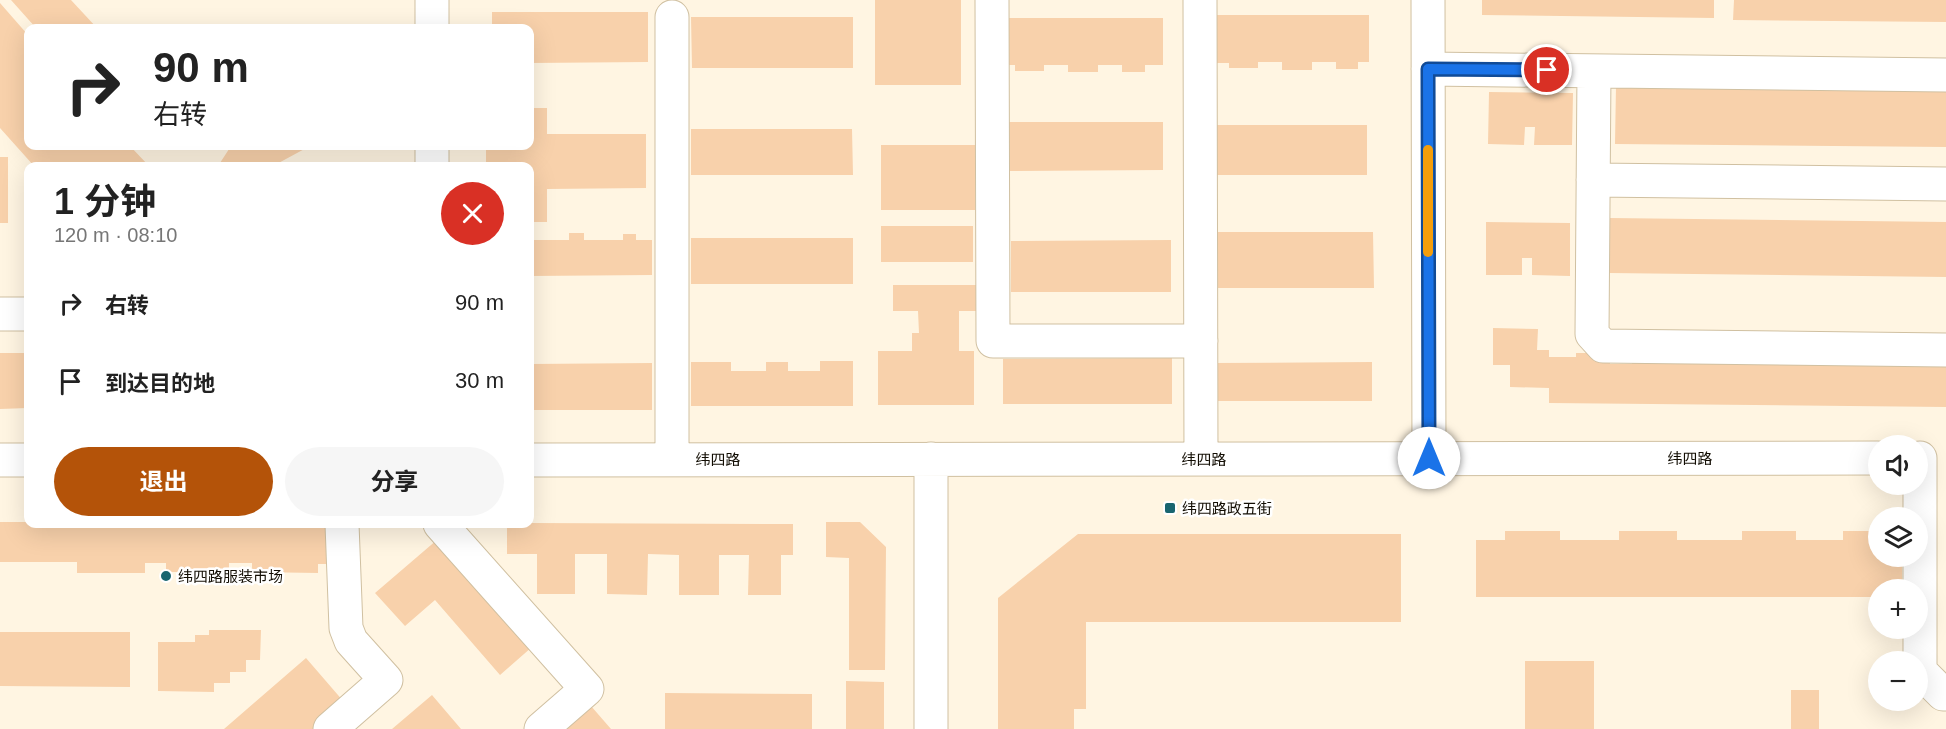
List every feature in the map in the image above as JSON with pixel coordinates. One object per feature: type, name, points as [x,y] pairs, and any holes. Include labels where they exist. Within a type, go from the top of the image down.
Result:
[{"type":"street","points":[[432,0],[432,24]]},
{"type":"street","points":[[992,0],[993,341],[1201,341]]},
{"type":"street","points":[[1200,0],[1201,459]]},
{"type":"street","points":[[1428,0],[1429,458]]},
{"type":"street","points":[[672,17],[672,459]]},
{"type":"street","points":[[1428,69],[1946,75]]},
{"type":"street","points":[[1594,71],[1592,334],[1603,346],[1946,350]]},
{"type":"street","points":[[1593,180],[1946,184]]},
{"type":"street","points":[[0,314],[24,314]]},
{"type":"street","name":"纬四路","points":[[534,460],[1868,458]]},
{"type":"street","points":[[931,459],[931,729]]},
{"type":"street","points":[[0,460],[24,460]]},
{"type":"street","points":[[1927,495],[1920,671],[1943,694],[1946,694]]},
{"type":"street","points":[[330,729],[386,680],[351,641],[346,628],[342,528]]},
{"type":"street","points":[[444,528],[587,689],[541,729]]},
{"type":"building","points":[[11,0],[71,0],[93,24],[32,24]]},
{"type":"building","points":[[875,0],[961,0],[961,85],[875,85]]},
{"type":"building","points":[[1482,0],[1714,0],[1714,18],[1482,15]]},
{"type":"building","points":[[1734,0],[1946,0],[1946,22],[1733,20]]},
{"type":"building","points":[[0,3],[24,30],[24,150],[134,150],[145,162],[30,162],[0,128]]},
{"type":"building","points":[[492,12],[648,12],[648,62],[534,63],[534,24],[492,24]]},
{"type":"building","points":[[1213,15],[1369,15],[1369,62],[1358,62],[1358,69],[1336,69],[1336,62],[1312,62],[1312,70],[1282,70],[1282,62],[1258,62],[1258,68],[1229,68],[1229,63],[1213,63]]},
{"type":"building","points":[[691,17],[853,17],[853,68],[692,68]]},
{"type":"building","points":[[1000,18],[1163,18],[1163,65],[1145,65],[1145,72],[1122,72],[1122,65],[1098,65],[1098,72],[1068,72],[1068,65],[1044,65],[1044,71],[1015,71],[1015,65],[1000,65]]},
{"type":"building","points":[[1616,86],[1946,89],[1946,147],[1615,144]]},
{"type":"building","points":[[1489,92],[1573,93],[1572,145],[1534,145],[1535,127],[1525,127],[1524,145],[1488,144]]},
{"type":"building","points":[[534,108],[547,108],[547,134],[646,134],[646,188],[547,189],[547,222],[534,222],[534,162],[486,162],[486,150],[534,150]]},
{"type":"building","points":[[1002,122],[1163,122],[1163,170],[1002,171]]},
{"type":"building","points":[[1212,125],[1367,125],[1367,175],[1212,175]]},
{"type":"building","points":[[691,129],[852,129],[853,175],[691,175]]},
{"type":"building","points":[[881,145],[975,145],[975,210],[881,210]]},
{"type":"building","points":[[228,150],[303,150],[280,162],[221,162]]},
{"type":"building","points":[[0,157],[8,157],[8,223],[0,223]]},
{"type":"building","points":[[1610,218],[1946,222],[1946,277],[1609,273]]},
{"type":"building","points":[[1486,222],[1570,223],[1570,276],[1532,275],[1532,258],[1522,258],[1522,275],[1486,275]]},
{"type":"building","points":[[881,226],[973,226],[973,262],[881,262]]},
{"type":"building","points":[[1214,232],[1373,232],[1374,288],[1214,288]]},
{"type":"building","points":[[569,233],[584,233],[584,240],[623,240],[623,234],[636,234],[636,240],[652,240],[652,275],[534,276],[534,240],[569,240]]},
{"type":"building","points":[[691,238],[853,238],[853,284],[691,284]]},
{"type":"building","points":[[1171,240],[1171,292],[1011,292],[1011,241]]},
{"type":"building","points":[[893,285],[981,285],[981,311],[959,311],[959,351],[974,351],[974,405],[878,405],[878,351],[912,351],[912,333],[919,333],[918,311],[893,311]]},
{"type":"building","points":[[1493,328],[1538,329],[1537,350],[1549,350],[1549,357],[1576,357],[1576,353],[1590,353],[1590,357],[1610,357],[1610,364],[1632,364],[1632,358],[1946,361],[1946,407],[1549,403],[1549,388],[1510,387],[1510,365],[1493,365]]},
{"type":"building","points":[[0,353],[24,353],[24,408],[0,409]]},
{"type":"building","points":[[1172,358],[1172,404],[1003,404],[1003,359]]},
{"type":"building","points":[[820,361],[853,361],[853,406],[691,406],[691,362],[731,362],[731,371],[766,371],[766,362],[788,362],[788,371],[820,371]]},
{"type":"building","points":[[1372,362],[1372,401],[1212,401],[1212,363]]},
{"type":"building","points":[[652,363],[652,410],[534,410],[534,364]]},
{"type":"building","points":[[0,522],[24,522],[24,528],[326,528],[326,564],[318,564],[318,573],[252,572],[252,563],[229,563],[229,572],[166,572],[166,563],[145,563],[145,573],[77,573],[77,562],[0,562]]},
{"type":"building","points":[[826,522],[860,522],[886,547],[885,670],[849,670],[849,558],[826,557]]},
{"type":"building","points":[[534,523],[793,524],[793,555],[781,555],[781,595],[748,595],[749,555],[719,555],[719,595],[679,595],[679,555],[648,554],[647,595],[607,594],[607,554],[575,554],[575,594],[537,594],[537,554],[507,554],[507,528],[534,528]]},
{"type":"building","points":[[1505,531],[1560,531],[1560,540],[1619,540],[1619,531],[1677,531],[1677,540],[1742,540],[1742,531],[1796,531],[1796,540],[1843,540],[1843,531],[1868,531],[1868,567],[1902,567],[1902,579],[1868,579],[1868,597],[1476,597],[1476,540],[1505,540]]},
{"type":"building","points":[[1078,534],[1401,534],[1401,622],[1086,622],[1086,709],[1074,709],[1074,729],[998,729],[998,598]]},
{"type":"building","points":[[438,539],[532,647],[500,675],[435,600],[405,626],[375,593]]},
{"type":"building","points":[[209,630],[261,630],[260,660],[246,660],[246,672],[230,672],[230,683],[214,683],[214,692],[158,691],[158,642],[195,642],[195,635],[209,635]]},
{"type":"building","points":[[0,632],[130,632],[130,687],[0,686]]},
{"type":"building","points":[[306,658],[344,702],[313,729],[224,729]]},
{"type":"building","points":[[1525,661],[1594,661],[1594,729],[1525,729]]},
{"type":"building","points":[[846,681],[884,682],[884,729],[846,729]]},
{"type":"building","points":[[1791,690],[1819,690],[1819,729],[1791,729]]},
{"type":"building","points":[[665,693],[812,694],[812,729],[665,729]]},
{"type":"building","points":[[432,695],[461,729],[392,729]]},
{"type":"building","points":[[591,706],[611,729],[565,729]]},
{"type":"slow traffic","points":[[1428,150],[1428,252]]},
{"type":"place","name":"纬四路政五街","points":[[1170,508]]},
{"type":"place","name":"纬四路服装市场","points":[[166,576]]},
{"type":"route","points":[[1429,458],[1428,69],[1547,70]]}]
